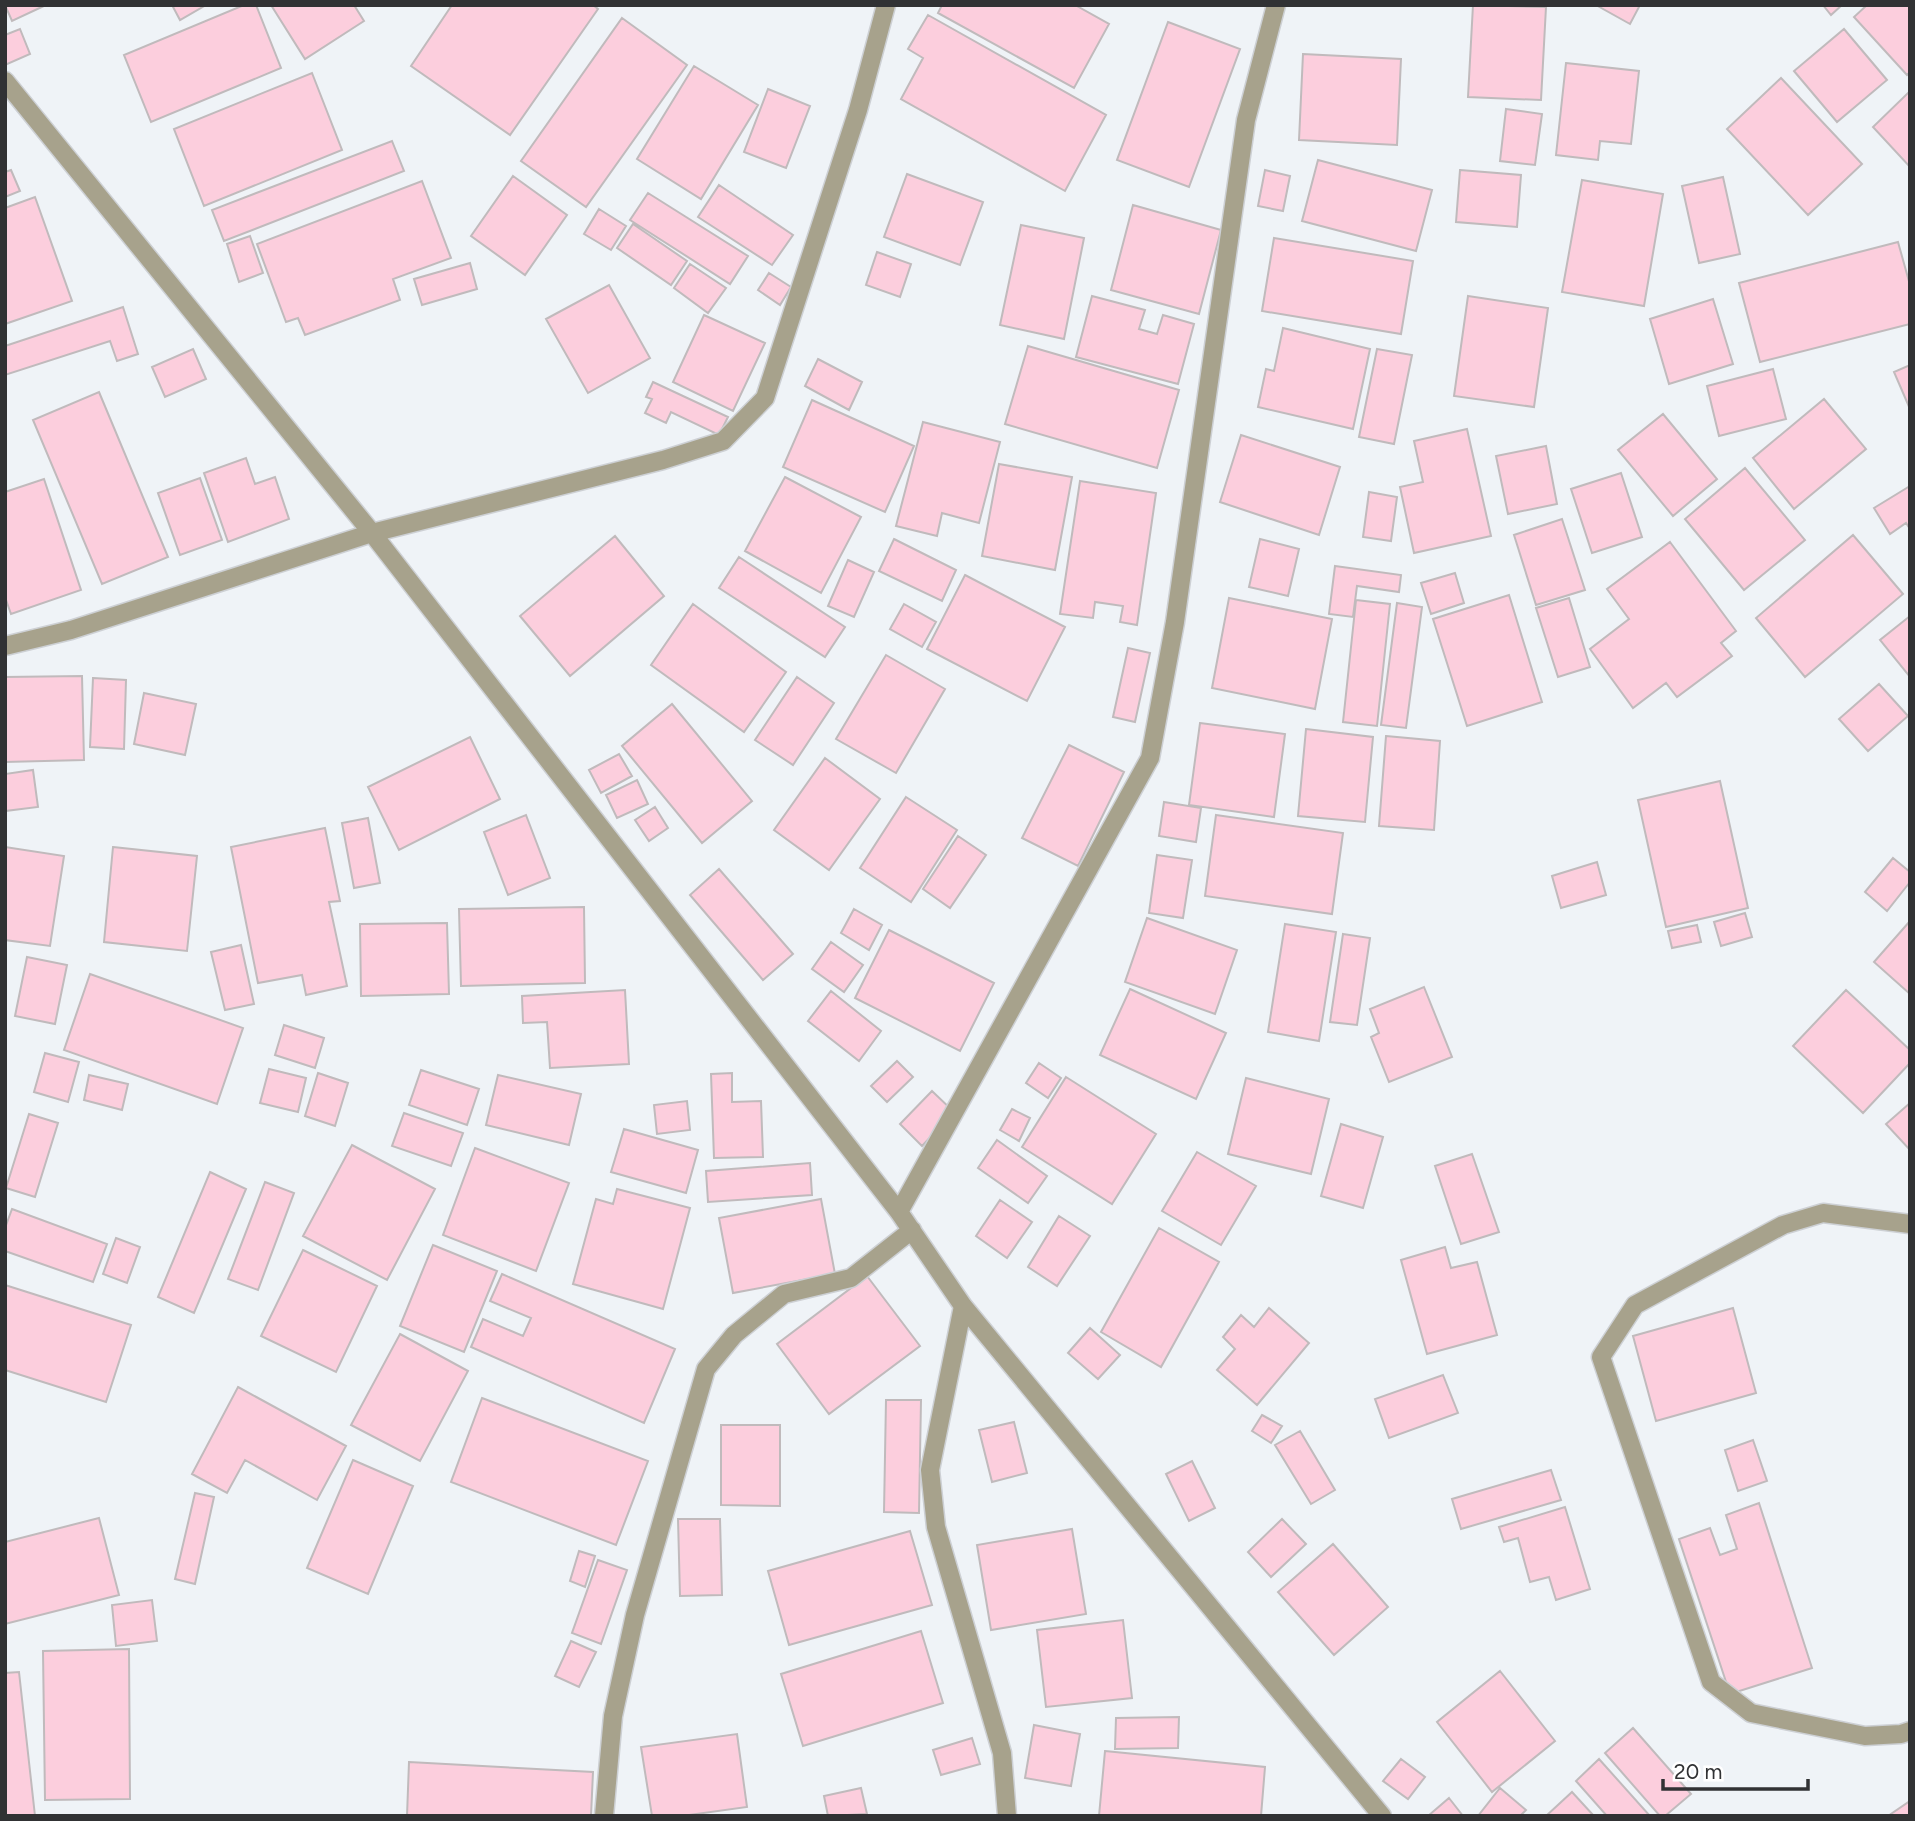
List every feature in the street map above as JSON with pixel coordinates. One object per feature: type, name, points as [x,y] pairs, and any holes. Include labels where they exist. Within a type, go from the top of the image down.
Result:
[{"type":"street","points":[[5,646],[71,630],[372,533],[663,460],[723,441],[765,398],[858,110],[886,5]]},
{"type":"street","points":[[899,1212],[1150,758],[1175,622],[1246,120],[1276,5]]},
{"type":"street","points":[[5,81],[372,533],[899,1212],[963,1306],[1381,1816]]},
{"type":"street","points":[[1910,1224],[1823,1213],[1783,1225],[1634,1305],[1601,1357],[1711,1682],[1751,1713],[1865,1735],[1901,1734],[1910,1731]]},
{"type":"street","points":[[604,1816],[613,1716],[635,1615],[706,1369],[734,1335],[785,1294],[851,1278],[912,1230]]},
{"type":"street","points":[[963,1306],[930,1469],[936,1527],[1002,1753],[1007,1816]]},
{"type":"building","points":[[5,5],[46,5],[12,21]]},
{"type":"building","points":[[172,5],[206,5],[180,20]]},
{"type":"building","points":[[244,5],[256,5],[281,68],[151,122],[124,55]]},
{"type":"building","points":[[271,5],[354,5],[364,21],[305,59]]},
{"type":"building","points":[[452,5],[593,5],[598,9],[510,135],[411,66]]},
{"type":"building","points":[[942,5],[1075,5],[1109,24],[1074,88],[938,13]]},
{"type":"building","points":[[1473,5],[1546,7],[1541,100],[1468,97]]},
{"type":"building","points":[[1596,5],[1640,5],[1630,24]]},
{"type":"building","points":[[1823,5],[1842,5],[1831,15]]},
{"type":"building","points":[[1867,5],[1910,5],[1910,72],[1907,75],[1854,17]]},
{"type":"building","points":[[928,15],[1106,115],[1065,191],[901,99],[923,58],[908,49]]},
{"type":"building","points":[[622,18],[687,65],[586,207],[521,161]]},
{"type":"building","points":[[1168,22],[1240,49],[1189,187],[1117,160]]},
{"type":"building","points":[[20,29],[30,54],[5,65],[5,35]]},
{"type":"building","points":[[1844,29],[1887,80],[1837,122],[1794,71]]},
{"type":"building","points":[[1303,54],[1401,59],[1397,145],[1299,140]]},
{"type":"building","points":[[1566,63],[1639,71],[1631,144],[1600,141],[1598,160],[1556,155]]},
{"type":"building","points":[[694,66],[758,105],[701,199],[637,159]]},
{"type":"building","points":[[312,73],[342,150],[204,206],[174,129]]},
{"type":"building","points":[[1781,78],[1862,164],[1808,215],[1727,129]]},
{"type":"building","points":[[768,89],[810,106],[786,168],[744,152]]},
{"type":"building","points":[[1910,91],[1910,167],[1873,127]]},
{"type":"building","points":[[1506,109],[1542,114],[1535,165],[1500,161]]},
{"type":"building","points":[[392,141],[404,171],[224,241],[212,210]]},
{"type":"building","points":[[1318,160],[1432,190],[1416,251],[1302,221]]},
{"type":"building","points":[[11,170],[20,191],[5,197],[5,172]]},
{"type":"building","points":[[1265,170],[1290,176],[1283,211],[1258,206]]},
{"type":"building","points":[[1460,170],[1521,175],[1517,227],[1456,222]]},
{"type":"building","points":[[907,174],[983,202],[960,265],[884,237]]},
{"type":"building","points":[[513,176],[567,215],[525,275],[471,236]]},
{"type":"building","points":[[1723,177],[1740,254],[1699,263],[1682,186]]},
{"type":"building","points":[[1582,180],[1663,194],[1644,306],[1562,292]]},
{"type":"building","points":[[422,181],[451,258],[393,279],[400,300],[305,335],[298,318],[286,322],[257,244]]},
{"type":"building","points":[[719,185],[793,235],[772,265],[698,217]]},
{"type":"building","points":[[648,193],[748,256],[730,284],[630,220]]},
{"type":"building","points":[[35,197],[72,301],[5,324],[5,208]]},
{"type":"building","points":[[1133,205],[1221,230],[1199,314],[1111,290]]},
{"type":"building","points":[[599,209],[626,226],[611,250],[584,234]]},
{"type":"building","points":[[633,224],[687,261],[671,285],[617,248]]},
{"type":"building","points":[[1021,225],[1084,238],[1064,339],[1000,325]]},
{"type":"building","points":[[250,236],[263,273],[239,282],[227,244]]},
{"type":"building","points":[[1274,238],[1413,261],[1401,334],[1262,311]]},
{"type":"building","points":[[1898,242],[1910,285],[1910,324],[1760,362],[1739,283]]},
{"type":"building","points":[[877,252],[911,264],[900,297],[866,285]]},
{"type":"building","points":[[470,263],[477,289],[422,305],[414,279]]},
{"type":"building","points":[[690,264],[726,288],[708,313],[674,288]]},
{"type":"building","points":[[769,273],[791,287],[780,305],[758,290]]},
{"type":"building","points":[[609,285],[650,358],[588,393],[546,319]]},
{"type":"building","points":[[1092,296],[1145,310],[1139,329],[1157,334],[1163,315],[1194,324],[1178,384],[1076,357]]},
{"type":"building","points":[[1468,296],[1548,308],[1534,407],[1454,396]]},
{"type":"building","points":[[1713,299],[1733,364],[1669,384],[1650,319]]},
{"type":"building","points":[[123,307],[138,354],[117,361],[110,341],[5,375],[5,346]]},
{"type":"building","points":[[704,315],[765,343],[733,411],[673,382]]},
{"type":"building","points":[[1283,328],[1370,349],[1353,429],[1258,407],[1266,369],[1274,371]]},
{"type":"building","points":[[1028,346],[1179,390],[1157,468],[1005,424]]},
{"type":"building","points":[[193,349],[206,379],[165,397],[152,367]]},
{"type":"building","points":[[1377,349],[1412,355],[1394,444],[1359,437]]},
{"type":"building","points":[[818,359],[862,382],[849,410],[805,386]]},
{"type":"building","points":[[1910,365],[1910,409],[1894,372]]},
{"type":"building","points":[[1773,369],[1786,419],[1719,436],[1707,386]]},
{"type":"building","points":[[653,382],[728,417],[719,435],[671,412],[666,423],[645,413],[652,399],[646,397]]},
{"type":"building","points":[[99,392],[168,557],[102,584],[33,420]]},
{"type":"building","points":[[1824,399],[1866,449],[1794,509],[1753,458]]},
{"type":"building","points":[[812,400],[914,446],[885,512],[783,467]]},
{"type":"building","points":[[1663,414],[1717,479],[1673,516],[1618,450]]},
{"type":"building","points":[[923,422],[1000,442],[979,523],[942,513],[937,536],[896,526]]},
{"type":"building","points":[[1467,429],[1491,536],[1414,553],[1400,487],[1423,482],[1414,441]]},
{"type":"building","points":[[1241,435],[1340,467],[1319,535],[1220,502]]},
{"type":"building","points":[[1546,446],[1557,504],[1508,514],[1496,456]]},
{"type":"building","points":[[246,458],[255,484],[275,477],[289,519],[228,542],[204,473]]},
{"type":"building","points":[[999,464],[1072,477],[1055,570],[982,556]]},
{"type":"building","points":[[1745,468],[1805,540],[1744,590],[1685,519]]},
{"type":"building","points":[[1621,473],[1642,537],[1592,553],[1571,489]]},
{"type":"building","points":[[785,477],[861,517],[821,593],[745,551]]},
{"type":"building","points":[[200,478],[222,540],[180,555],[158,493]]},
{"type":"building","points":[[44,479],[81,590],[11,614],[5,597],[5,492]]},
{"type":"building","points":[[1080,481],[1156,493],[1137,625],[1120,622],[1123,606],[1095,602],[1093,618],[1060,614]]},
{"type":"building","points":[[1910,486],[1910,529],[1906,523],[1890,534],[1874,508]]},
{"type":"building","points":[[1369,492],[1397,497],[1391,541],[1363,537]]},
{"type":"building","points":[[1562,519],[1585,590],[1536,605],[1514,535]]},
{"type":"building","points":[[1853,535],[1903,594],[1805,677],[1756,618]]},
{"type":"building","points":[[615,536],[664,596],[570,676],[520,616]]},
{"type":"building","points":[[894,539],[956,570],[942,601],[879,571]]},
{"type":"building","points":[[1260,539],[1299,549],[1288,596],[1249,587]]},
{"type":"building","points":[[1670,542],[1736,631],[1721,643],[1732,656],[1677,697],[1666,683],[1633,708],[1590,649],[1629,619],[1607,589]]},
{"type":"building","points":[[739,557],[845,627],[825,657],[719,588]]},
{"type":"building","points":[[848,560],[874,572],[854,617],[828,606]]},
{"type":"building","points":[[1335,566],[1401,575],[1399,592],[1357,586],[1353,617],[1329,614]]},
{"type":"building","points":[[1455,573],[1464,603],[1431,614],[1421,583]]},
{"type":"building","points":[[965,575],[1065,627],[1027,701],[927,649]]},
{"type":"building","points":[[1509,595],[1542,702],[1467,726],[1433,619]]},
{"type":"building","points":[[1229,598],[1332,619],[1315,709],[1212,688]]},
{"type":"building","points":[[1569,598],[1590,667],[1558,677],[1536,608]]},
{"type":"building","points":[[1356,600],[1390,604],[1377,726],[1343,722]]},
{"type":"building","points":[[1397,603],[1422,607],[1406,728],[1381,725]]},
{"type":"building","points":[[693,604],[786,672],[744,732],[651,665]]},
{"type":"building","points":[[904,604],[936,622],[922,647],[890,629]]},
{"type":"building","points":[[1910,616],[1910,677],[1880,640]]},
{"type":"building","points":[[1128,648],[1150,653],[1135,722],[1113,717]]},
{"type":"building","points":[[886,655],[945,689],[896,773],[836,739]]},
{"type":"building","points":[[82,676],[84,760],[5,762],[5,677]]},
{"type":"building","points":[[797,677],[834,703],[793,765],[755,740]]},
{"type":"building","points":[[93,678],[126,680],[124,749],[90,747]]},
{"type":"building","points":[[1879,684],[1908,716],[1868,751],[1839,719]]},
{"type":"building","points":[[144,693],[196,704],[185,755],[134,744]]},
{"type":"building","points":[[672,704],[752,801],[702,843],[622,746]]},
{"type":"building","points":[[1200,723],[1285,734],[1274,817],[1189,805]]},
{"type":"building","points":[[1306,729],[1373,737],[1365,822],[1298,816]]},
{"type":"building","points":[[1386,736],[1440,741],[1434,830],[1379,826]]},
{"type":"building","points":[[470,737],[500,799],[399,850],[368,787]]},
{"type":"building","points":[[1069,745],[1124,772],[1078,866],[1022,838]]},
{"type":"building","points":[[619,754],[632,776],[601,793],[589,770]]},
{"type":"building","points":[[825,758],[880,799],[829,870],[774,830]]},
{"type":"building","points":[[33,770],[38,807],[5,811],[5,774]]},
{"type":"building","points":[[637,780],[648,804],[617,818],[606,795]]},
{"type":"building","points":[[1720,781],[1748,908],[1666,927],[1638,800]]},
{"type":"building","points":[[906,797],[957,830],[911,902],[860,868]]},
{"type":"building","points":[[1164,802],[1201,808],[1196,842],[1159,836]]},
{"type":"building","points":[[655,807],[668,828],[649,841],[635,820]]},
{"type":"building","points":[[526,815],[550,878],[508,895],[484,832]]},
{"type":"building","points":[[1216,815],[1343,833],[1332,914],[1205,896]]},
{"type":"building","points":[[368,818],[380,883],[354,888],[342,823]]},
{"type":"building","points":[[325,828],[340,901],[329,902],[347,986],[306,995],[302,975],[258,983],[231,847]]},
{"type":"building","points":[[958,836],[986,855],[950,908],[923,889]]},
{"type":"building","points":[[5,847],[64,856],[50,946],[5,940]]},
{"type":"building","points":[[113,847],[197,856],[187,951],[104,942]]},
{"type":"building","points":[[1157,855],[1192,860],[1183,918],[1149,913]]},
{"type":"building","points":[[1893,858],[1910,872],[1910,882],[1887,911],[1865,892]]},
{"type":"building","points":[[1597,862],[1606,895],[1561,908],[1552,876]]},
{"type":"building","points":[[719,869],[793,954],[763,980],[690,895]]},
{"type":"building","points":[[584,907],[585,983],[461,986],[459,909]]},
{"type":"building","points":[[854,909],[882,925],[869,950],[841,933]]},
{"type":"building","points":[[1745,913],[1752,937],[1721,946],[1714,922]]},
{"type":"building","points":[[1147,918],[1237,950],[1215,1014],[1125,982]]},
{"type":"building","points":[[1910,921],[1910,994],[1874,962]]},
{"type":"building","points":[[447,923],[449,994],[361,996],[360,924]]},
{"type":"building","points":[[1285,924],[1336,932],[1319,1041],[1268,1032]]},
{"type":"building","points":[[1697,925],[1701,942],[1672,948],[1668,931]]},
{"type":"building","points":[[889,930],[994,983],[960,1051],[855,998]]},
{"type":"building","points":[[1343,934],[1370,938],[1357,1025],[1330,1022]]},
{"type":"building","points":[[831,942],[863,965],[844,992],[812,969]]},
{"type":"building","points":[[241,945],[254,1004],[225,1010],[211,952]]},
{"type":"building","points":[[27,957],[67,965],[55,1024],[15,1016]]},
{"type":"building","points":[[90,974],[243,1028],[217,1104],[64,1050]]},
{"type":"building","points":[[1424,987],[1452,1057],[1389,1082],[1371,1037],[1379,1033],[1370,1009]]},
{"type":"building","points":[[1130,989],[1226,1033],[1196,1099],[1100,1055]]},
{"type":"building","points":[[625,990],[629,1064],[550,1068],[547,1022],[523,1023],[522,996]]},
{"type":"building","points":[[1846,990],[1910,1050],[1910,1063],[1863,1113],[1793,1046]]},
{"type":"building","points":[[831,991],[881,1031],[859,1061],[808,1021]]},
{"type":"building","points":[[284,1025],[324,1038],[315,1068],[275,1055]]},
{"type":"building","points":[[45,1053],[79,1062],[68,1102],[34,1092]]},
{"type":"building","points":[[897,1061],[913,1077],[887,1102],[871,1086]]},
{"type":"building","points":[[1039,1063],[1061,1078],[1048,1098],[1026,1083]]},
{"type":"building","points":[[269,1069],[306,1078],[298,1112],[260,1103]]},
{"type":"building","points":[[421,1070],[479,1089],[467,1125],[409,1105]]},
{"type":"building","points":[[318,1073],[348,1083],[335,1126],[305,1116]]},
{"type":"building","points":[[732,1073],[732,1102],[761,1101],[763,1157],[714,1158],[711,1074]]},
{"type":"building","points":[[89,1075],[128,1084],[122,1110],[84,1100]]},
{"type":"building","points":[[498,1075],[581,1094],[569,1145],[486,1125]]},
{"type":"building","points":[[1066,1077],[1156,1134],[1112,1204],[1022,1147]]},
{"type":"building","points":[[1246,1078],[1329,1099],[1311,1174],[1228,1154]]},
{"type":"building","points":[[932,1091],[954,1112],[922,1146],[900,1124]]},
{"type":"building","points":[[687,1101],[690,1130],[657,1134],[654,1105]]},
{"type":"building","points":[[1910,1103],[1910,1150],[1886,1124]]},
{"type":"building","points":[[1012,1109],[1030,1118],[1019,1141],[1000,1130]]},
{"type":"building","points":[[404,1113],[463,1133],[451,1166],[392,1146]]},
{"type":"building","points":[[29,1114],[58,1123],[35,1197],[6,1188]]},
{"type":"building","points":[[1341,1124],[1383,1137],[1363,1208],[1321,1196]]},
{"type":"building","points":[[624,1129],[698,1150],[686,1193],[611,1172]]},
{"type":"building","points":[[997,1140],[1047,1176],[1028,1203],[978,1168]]},
{"type":"building","points":[[352,1145],[435,1189],[387,1280],[303,1236]]},
{"type":"building","points":[[475,1148],[569,1183],[536,1271],[443,1235]]},
{"type":"building","points":[[1197,1152],[1256,1186],[1221,1245],[1162,1211]]},
{"type":"building","points":[[1472,1154],[1499,1232],[1461,1244],[1435,1166]]},
{"type":"building","points":[[810,1163],[812,1195],[708,1202],[706,1171]]},
{"type":"building","points":[[210,1172],[246,1189],[194,1313],[158,1297]]},
{"type":"building","points":[[265,1182],[294,1193],[258,1290],[228,1279]]},
{"type":"building","points":[[617,1189],[690,1208],[663,1309],[573,1284],[596,1199],[613,1204]]},
{"type":"building","points":[[821,1199],[835,1274],[733,1293],[719,1218]]},
{"type":"building","points":[[1000,1200],[1032,1222],[1007,1258],[976,1236]]},
{"type":"building","points":[[12,1209],[107,1244],[93,1282],[5,1251],[5,1228]]},
{"type":"building","points":[[1059,1216],[1090,1236],[1057,1286],[1028,1267]]},
{"type":"building","points":[[1159,1228],[1219,1262],[1161,1367],[1101,1332]]},
{"type":"building","points":[[116,1238],[140,1247],[127,1283],[103,1274]]},
{"type":"building","points":[[433,1245],[497,1271],[464,1352],[400,1326]]},
{"type":"building","points":[[1445,1247],[1451,1268],[1477,1262],[1497,1335],[1427,1354],[1401,1260]]},
{"type":"building","points":[[303,1250],[377,1286],[336,1372],[261,1336]]},
{"type":"building","points":[[502,1274],[675,1349],[644,1423],[471,1347],[483,1319],[523,1336],[531,1318],[490,1301]]},
{"type":"building","points":[[867,1276],[920,1346],[829,1414],[777,1344]]},
{"type":"building","points":[[5,1285],[131,1325],[106,1402],[5,1370]]},
{"type":"building","points":[[1269,1308],[1309,1343],[1257,1405],[1217,1370],[1235,1349],[1223,1337],[1241,1315],[1254,1327]]},
{"type":"building","points":[[1733,1308],[1756,1393],[1656,1421],[1633,1336]]},
{"type":"building","points":[[1090,1328],[1120,1355],[1098,1379],[1068,1353]]},
{"type":"building","points":[[400,1334],[468,1371],[420,1461],[351,1425]]},
{"type":"building","points":[[1443,1375],[1458,1413],[1389,1438],[1375,1399]]},
{"type":"building","points":[[238,1387],[346,1446],[317,1500],[245,1460],[227,1493],[192,1474]]},
{"type":"building","points":[[482,1398],[648,1461],[616,1545],[451,1482]]},
{"type":"building","points":[[886,1400],[921,1400],[919,1513],[884,1512]]},
{"type":"building","points":[[1262,1415],[1282,1426],[1271,1443],[1252,1431]]},
{"type":"building","points":[[1014,1422],[1027,1473],[992,1482],[979,1430]]},
{"type":"building","points":[[721,1425],[780,1425],[780,1506],[721,1505]]},
{"type":"building","points":[[1300,1431],[1335,1490],[1311,1504],[1275,1445]]},
{"type":"building","points":[[1753,1440],[1767,1481],[1738,1491],[1725,1450]]},
{"type":"building","points":[[353,1460],[413,1486],[368,1594],[307,1568]]},
{"type":"building","points":[[1192,1461],[1215,1508],[1189,1521],[1166,1474]]},
{"type":"building","points":[[1551,1470],[1561,1500],[1461,1529],[1452,1499]]},
{"type":"building","points":[[195,1493],[214,1497],[195,1584],[175,1579]]},
{"type":"building","points":[[1759,1503],[1812,1668],[1730,1694],[1679,1539],[1710,1528],[1720,1555],[1737,1549],[1726,1515]]},
{"type":"building","points":[[1565,1507],[1590,1589],[1556,1600],[1549,1577],[1530,1582],[1518,1538],[1504,1542],[1499,1527]]},
{"type":"building","points":[[99,1518],[119,1595],[5,1624],[5,1542]]},
{"type":"building","points":[[678,1519],[720,1519],[722,1595],[680,1596]]},
{"type":"building","points":[[1282,1519],[1306,1544],[1271,1577],[1248,1552]]},
{"type":"building","points":[[1072,1529],[1086,1614],[991,1630],[977,1545]]},
{"type":"building","points":[[910,1531],[932,1605],[789,1645],[768,1571]]},
{"type":"building","points":[[1333,1544],[1388,1607],[1334,1655],[1278,1592]]},
{"type":"building","points":[[579,1551],[595,1556],[585,1587],[570,1581]]},
{"type":"building","points":[[598,1560],[627,1570],[601,1644],[572,1633]]},
{"type":"building","points":[[152,1600],[157,1641],[116,1646],[112,1605]]},
{"type":"building","points":[[1123,1620],[1132,1698],[1046,1707],[1037,1630]]},
{"type":"building","points":[[921,1631],[943,1703],[803,1746],[781,1674]]},
{"type":"building","points":[[571,1641],[596,1652],[579,1687],[555,1676]]},
{"type":"building","points":[[129,1649],[130,1799],[45,1800],[43,1651]]},
{"type":"building","points":[[1500,1671],[1555,1741],[1492,1792],[1437,1722]]},
{"type":"building","points":[[19,1672],[35,1816],[5,1816],[5,1673]]},
{"type":"building","points":[[1179,1717],[1178,1748],[1115,1749],[1116,1718]]},
{"type":"building","points":[[1034,1725],[1080,1734],[1071,1786],[1025,1778]]},
{"type":"building","points":[[1633,1728],[1691,1794],[1665,1816],[1660,1816],[1605,1753]]},
{"type":"building","points":[[737,1734],[747,1807],[682,1816],[652,1816],[641,1747]]},
{"type":"building","points":[[972,1738],[980,1764],[941,1775],[933,1750]]},
{"type":"building","points":[[1105,1751],[1265,1767],[1261,1816],[1099,1816]]},
{"type":"building","points":[[1401,1759],[1425,1777],[1408,1799],[1383,1781]]},
{"type":"building","points":[[1599,1759],[1650,1816],[1607,1816],[1576,1781]]},
{"type":"building","points":[[409,1762],[593,1772],[591,1816],[407,1816]]},
{"type":"building","points":[[861,1788],[867,1814],[828,1816],[824,1796]]},
{"type":"building","points":[[1500,1788],[1526,1810],[1520,1816],[1478,1816]]},
{"type":"building","points":[[1572,1792],[1594,1816],[1546,1816]]},
{"type":"building","points":[[1449,1798],[1463,1816],[1428,1816]]},
{"type":"building","points":[[1910,1801],[1910,1816],[1888,1816]]}]
